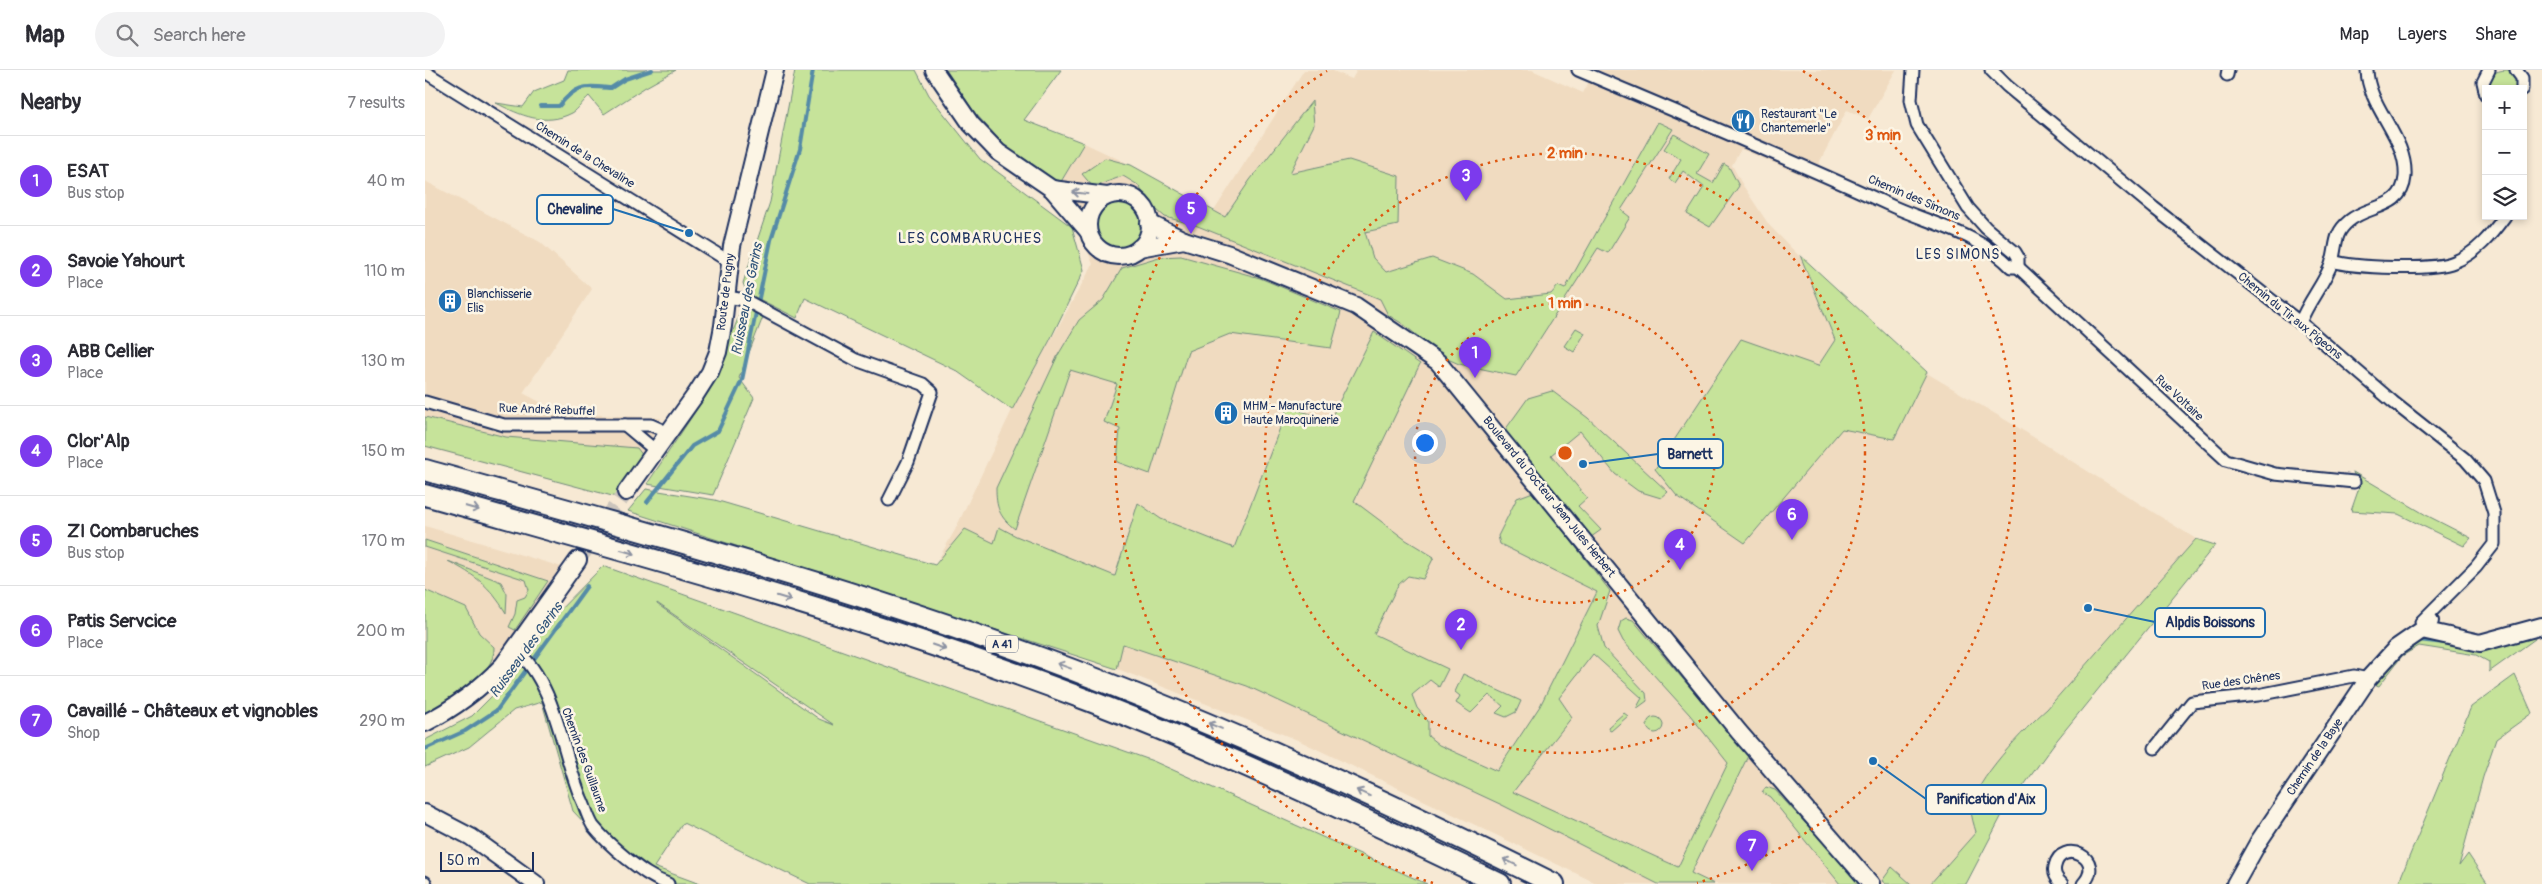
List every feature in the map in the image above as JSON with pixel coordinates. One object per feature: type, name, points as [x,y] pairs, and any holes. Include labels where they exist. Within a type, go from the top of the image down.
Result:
[{"type":"highway","name":"A 41","points":[[425,470],[805,579],[906,611],[1062,666],[1264,747],[1554,884]]},
{"type":"highway","name":"A 41","points":[[425,495],[804,604],[1007,671],[1106,708],[1250,767],[1500,884]]},
{"type":"street","name":"Route de Pugny","points":[[626,492],[710,372],[717,352],[727,298],[730,262],[757,137],[775,70]]},
{"type":"street","points":[[934,70],[971,124],[998,152],[1052,189],[1089,231],[1096,246],[1111,255],[1121,256],[1139,248],[1149,232],[1149,223],[1144,207],[1131,197],[1115,194],[1100,200],[1090,214],[1089,231]]},
{"type":"street","name":"Chemin des Simons","points":[[1578,70],[1839,181],[1908,213],[1971,238],[2001,256],[2011,267],[2018,267],[2018,257],[1968,208],[1917,125],[1911,100],[1913,70]]},
{"type":"street","name":"Chemin du Tir aux Pigeons","points":[[1991,70],[2007,86],[2123,184],[2296,320],[2465,459],[2484,481],[2494,513],[2494,544],[2424,625]]},
{"type":"street","points":[[2296,320],[2307,305],[2332,261],[2335,238],[2349,221],[2368,211],[2385,206],[2398,197],[2405,178],[2404,165],[2398,145],[2384,119],[2367,78],[2367,70]]},
{"type":"street","points":[[2484,85],[2483,82],[2489,70]]},
{"type":"street","points":[[2516,70],[2521,78],[2522,85]]},
{"type":"street","name":"Chemin de la Chevaline","points":[[425,72],[730,262]]},
{"type":"street","points":[[1052,189],[1107,196]]},
{"type":"street","points":[[2332,261],[2360,267],[2411,267],[2452,263],[2481,246],[2502,220]]},
{"type":"street","points":[[1149,223],[1184,240]]},
{"type":"street","name":"Boulevard du Docteur Jean Jules Herbert","points":[[1139,248],[1184,240],[1229,254],[1356,306],[1439,362],[1739,732],[1871,884]]},
{"type":"street","name":"Rue Voltaire","points":[[2018,267],[2226,460],[2275,474],[2354,482]]},
{"type":"street","points":[[727,298],[745,300],[856,360],[923,384],[932,392],[908,462],[889,500]]},
{"type":"street","name":"Rue André Rebuffel","points":[[425,402],[504,424],[651,425],[669,433]]},
{"type":"street","points":[[625,425],[656,451]]},
{"type":"street","points":[[425,723],[463,701],[521,654],[578,560]]},
{"type":"street","points":[[2424,625],[2451,637],[2480,643],[2542,626]]},
{"type":"street","name":"Chemin de la Baye","points":[[2236,883],[2259,841],[2362,680],[2424,625]]},
{"type":"street","name":"Chemin des Guillaume","points":[[521,654],[535,670],[565,747],[575,785],[592,825],[618,852],[642,872],[668,884]]},
{"type":"street","name":"Rue des Chênes","points":[[2155,748],[2192,702],[2362,680]]},
{"type":"street","points":[[425,813],[471,836],[536,884]]},
{"type":"street","points":[[2062,884],[2056,878],[2055,866],[2061,856],[2071,852],[2082,855],[2089,864],[2088,883]]},
{"type":"shaded area","points":[[1304,70],[1331,70],[1352,79],[1357,70],[1532,70],[1583,93],[1595,70],[1896,70],[1868,119],[1847,110],[1820,161],[1814,180],[1741,149],[1732,165],[1742,184],[1769,225],[1893,353],[2014,425],[2196,539],[2047,709],[2025,729],[1981,784],[1971,810],[1976,832],[1933,884],[1598,884],[1300,741],[938,598],[935,565],[955,530],[1012,410],[1093,264],[1059,185],[1084,143],[1131,165],[1214,211]]},
{"type":"shaded area","points":[[425,181],[540,242],[592,289],[523,393],[561,413],[661,418],[637,469],[616,497],[425,447]]},
{"type":"shaded area","points":[[425,526],[565,568],[489,670],[453,700],[425,714]]},
{"type":"green space","points":[[568,70],[676,70],[604,114],[589,96],[572,113],[552,119],[533,118],[514,112],[496,103],[523,107],[534,92],[564,80]]},
{"type":"green space","points":[[795,70],[916,70],[929,95],[980,159],[1072,227],[1084,270],[1049,342],[1012,410],[955,370],[805,298],[797,318],[747,293],[743,283],[770,202]]},
{"type":"green space","points":[[946,70],[1061,70],[1024,120],[1084,143],[1059,185],[1014,156],[975,113]]},
{"type":"green space","points":[[2509,70],[2517,80],[2516,85],[2489,85],[2491,76],[2500,71]]},
{"type":"green space","points":[[1312,101],[1314,125],[1290,173],[1349,160],[1399,176],[1398,225],[1365,232],[1373,258],[1386,272],[1432,258],[1473,274],[1507,299],[1551,294],[1558,286],[1565,289],[1658,122],[1673,129],[1621,210],[1630,217],[1608,253],[1598,248],[1516,376],[1459,364],[1443,357],[1403,324],[1388,315],[1380,299],[1195,225],[1165,217],[1150,204],[1138,185],[1123,176],[1093,187],[1082,174],[1105,158],[1131,165],[1225,217],[1250,180]]},
{"type":"green space","points":[[1674,134],[1709,154],[1697,174],[1713,183],[1724,164],[1729,167],[1739,186],[1710,227],[1687,214],[1704,187],[1683,171],[1675,183],[1669,179],[1681,159],[1664,149]]},
{"type":"green space","points":[[1119,200],[1128,202],[1136,207],[1141,215],[1143,224],[1141,233],[1136,241],[1128,246],[1119,248],[1110,246],[1102,241],[1097,233],[1095,224],[1097,215],[1102,207],[1110,202]]},
{"type":"green space","points":[[1800,255],[1927,372],[1894,439],[1842,429],[1745,543],[1677,496],[1655,469],[1741,339],[1818,366],[1835,340]]},
{"type":"green space","points":[[1181,256],[1260,278],[1341,312],[1331,348],[1230,334],[1188,351],[1150,474],[1117,462],[1120,429],[1104,422],[1117,384],[1070,370],[1015,529],[999,511],[996,488],[1058,355],[1079,320],[1103,300],[1122,268],[1159,257]]},
{"type":"green space","points":[[743,306],[763,317],[739,378],[754,398],[713,495],[647,484],[709,391]]},
{"type":"green space","points":[[1576,328],[1585,333],[1574,352],[1564,346]]},
{"type":"green space","points":[[1374,332],[1420,364],[1354,501],[1406,540],[1434,557],[1423,579],[1408,576],[1398,585],[1374,634],[1448,669],[1439,687],[1430,680],[1412,695],[1417,708],[1428,721],[1428,736],[1439,745],[1497,771],[1540,706],[1597,592],[1500,544],[1498,536],[1517,498],[1533,492],[1610,591],[1598,626],[1604,648],[1646,693],[1647,701],[1636,709],[1642,698],[1593,654],[1559,698],[1572,717],[1513,792],[1678,867],[1728,763],[1690,715],[1623,641],[1618,631],[1621,621],[1626,618],[1633,620],[1748,756],[1691,873],[1714,884],[1658,884],[1502,805],[1247,686],[1123,644],[1117,669],[628,511],[646,489],[715,500],[935,565],[965,529],[994,543],[999,527],[1016,536],[1115,576],[1138,503],[1161,519],[1234,548],[1288,407],[1330,420]]},
{"type":"green space","points":[[1552,391],[1588,418],[1668,492],[1661,498],[1638,491],[1615,474],[1580,431],[1551,455],[1587,498],[1578,506],[1601,530],[1587,540],[1500,437],[1528,398]]},
{"type":"green space","points":[[425,417],[506,437],[637,448],[643,456],[637,469],[616,497],[425,446]]},
{"type":"green space","points":[[2353,472],[2426,515],[2471,538],[2464,546],[2398,514],[2351,511],[2359,488]]},
{"type":"green space","points":[[2196,539],[2215,545],[2053,745],[2001,817],[1966,884],[1930,884],[1976,832],[1971,809],[1974,798],[1990,770],[2014,741],[2047,709]]},
{"type":"green space","points":[[425,540],[548,581],[515,630],[509,627],[515,614],[517,600],[525,597],[529,590],[526,580],[425,547]]},
{"type":"green space","points":[[448,561],[501,582],[507,594],[506,613],[488,588]]},
{"type":"green space","points":[[603,566],[1153,761],[1427,884],[810,884],[683,823],[654,867],[700,884],[666,884],[624,865],[573,811],[542,702],[514,710],[469,747],[425,767],[425,740],[472,716],[518,670],[546,624]],"holes":[[[657,603],[834,725],[819,719]]]},
{"type":"green space","points":[[425,590],[466,608],[479,633],[494,647],[493,658],[479,677],[445,702],[425,713]]},
{"type":"green space","points":[[2533,635],[2535,639],[2489,672],[2489,662],[2476,655],[2419,646],[2402,656],[2379,686],[2374,684],[2398,655],[2420,639],[2461,646]]},
{"type":"green space","points":[[1463,674],[1521,701],[1516,712],[1506,717],[1496,713],[1503,706],[1489,695],[1471,713],[1456,703],[1460,696],[1455,692]]},
{"type":"green space","points":[[2515,675],[2532,713],[2496,739],[2483,777],[2459,866],[2468,854],[2488,884],[2398,884],[2471,707]]},
{"type":"green space","points":[[1624,713],[1628,716],[1611,731],[1609,730],[1608,727]]},
{"type":"green space","points":[[1652,717],[1658,717],[1663,722],[1661,731],[1652,733],[1647,728],[1647,722]]},
{"type":"green space","points":[[1766,787],[1775,790],[1861,884],[1840,884],[1770,797],[1762,792]]},
{"type":"green space","points":[[1892,867],[1911,884],[1886,884],[1882,881]]},
{"type":"waterway","points":[[540,106],[559,106],[576,90],[587,87],[611,88],[625,79],[652,70]]},
{"type":"waterway","name":"Ruisseau des Garins","points":[[647,502],[692,446],[718,431],[742,380],[771,240],[800,149],[813,70]]},
{"type":"waterway","name":"Ruisseau des Garins","points":[[425,749],[465,731],[497,710],[587,586]]},
{"type":"waterway","points":[[2418,640],[2445,643]]},
{"type":"tunnel","points":[[578,560],[626,492]]},
{"type":"place","name":"Restaurant \"Le Chantemerle\"","points":[[1743,121]]},
{"type":"place","name":"ABB Cellier","points":[[1466,201]]},
{"type":"place","name":"Chevaline","points":[[689,233]]},
{"type":"place","name":"ZI Combaruches","points":[[1191,234]]},
{"type":"place","name":"Blanchisserie Elis","points":[[450,301]]},
{"type":"place","name":"ESAT","points":[[1475,378]]},
{"type":"place","name":"MHM - Manufacture Haute Maroquinerie","points":[[1226,413]]},
{"type":"place","name":"Barnett","points":[[1583,464]]},
{"type":"place","name":"Patis Servcice","points":[[1792,540]]},
{"type":"place","name":"Clor'Alp","points":[[1680,570]]},
{"type":"place","name":"Alpdis Boissons","points":[[2088,608]]},
{"type":"place","name":"Savoie Yahourt","points":[[1461,650]]},
{"type":"place","name":"Panification d'Aix","points":[[1873,761]]},
{"type":"place","name":"Cavaillé - Châteaux et vignobles","points":[[1752,871]]},
{"type":"district","name":"LES COMBARUCHES","points":[[970,238]]},
{"type":"district","name":"LES SIMONS","points":[[1958,254]]}]
